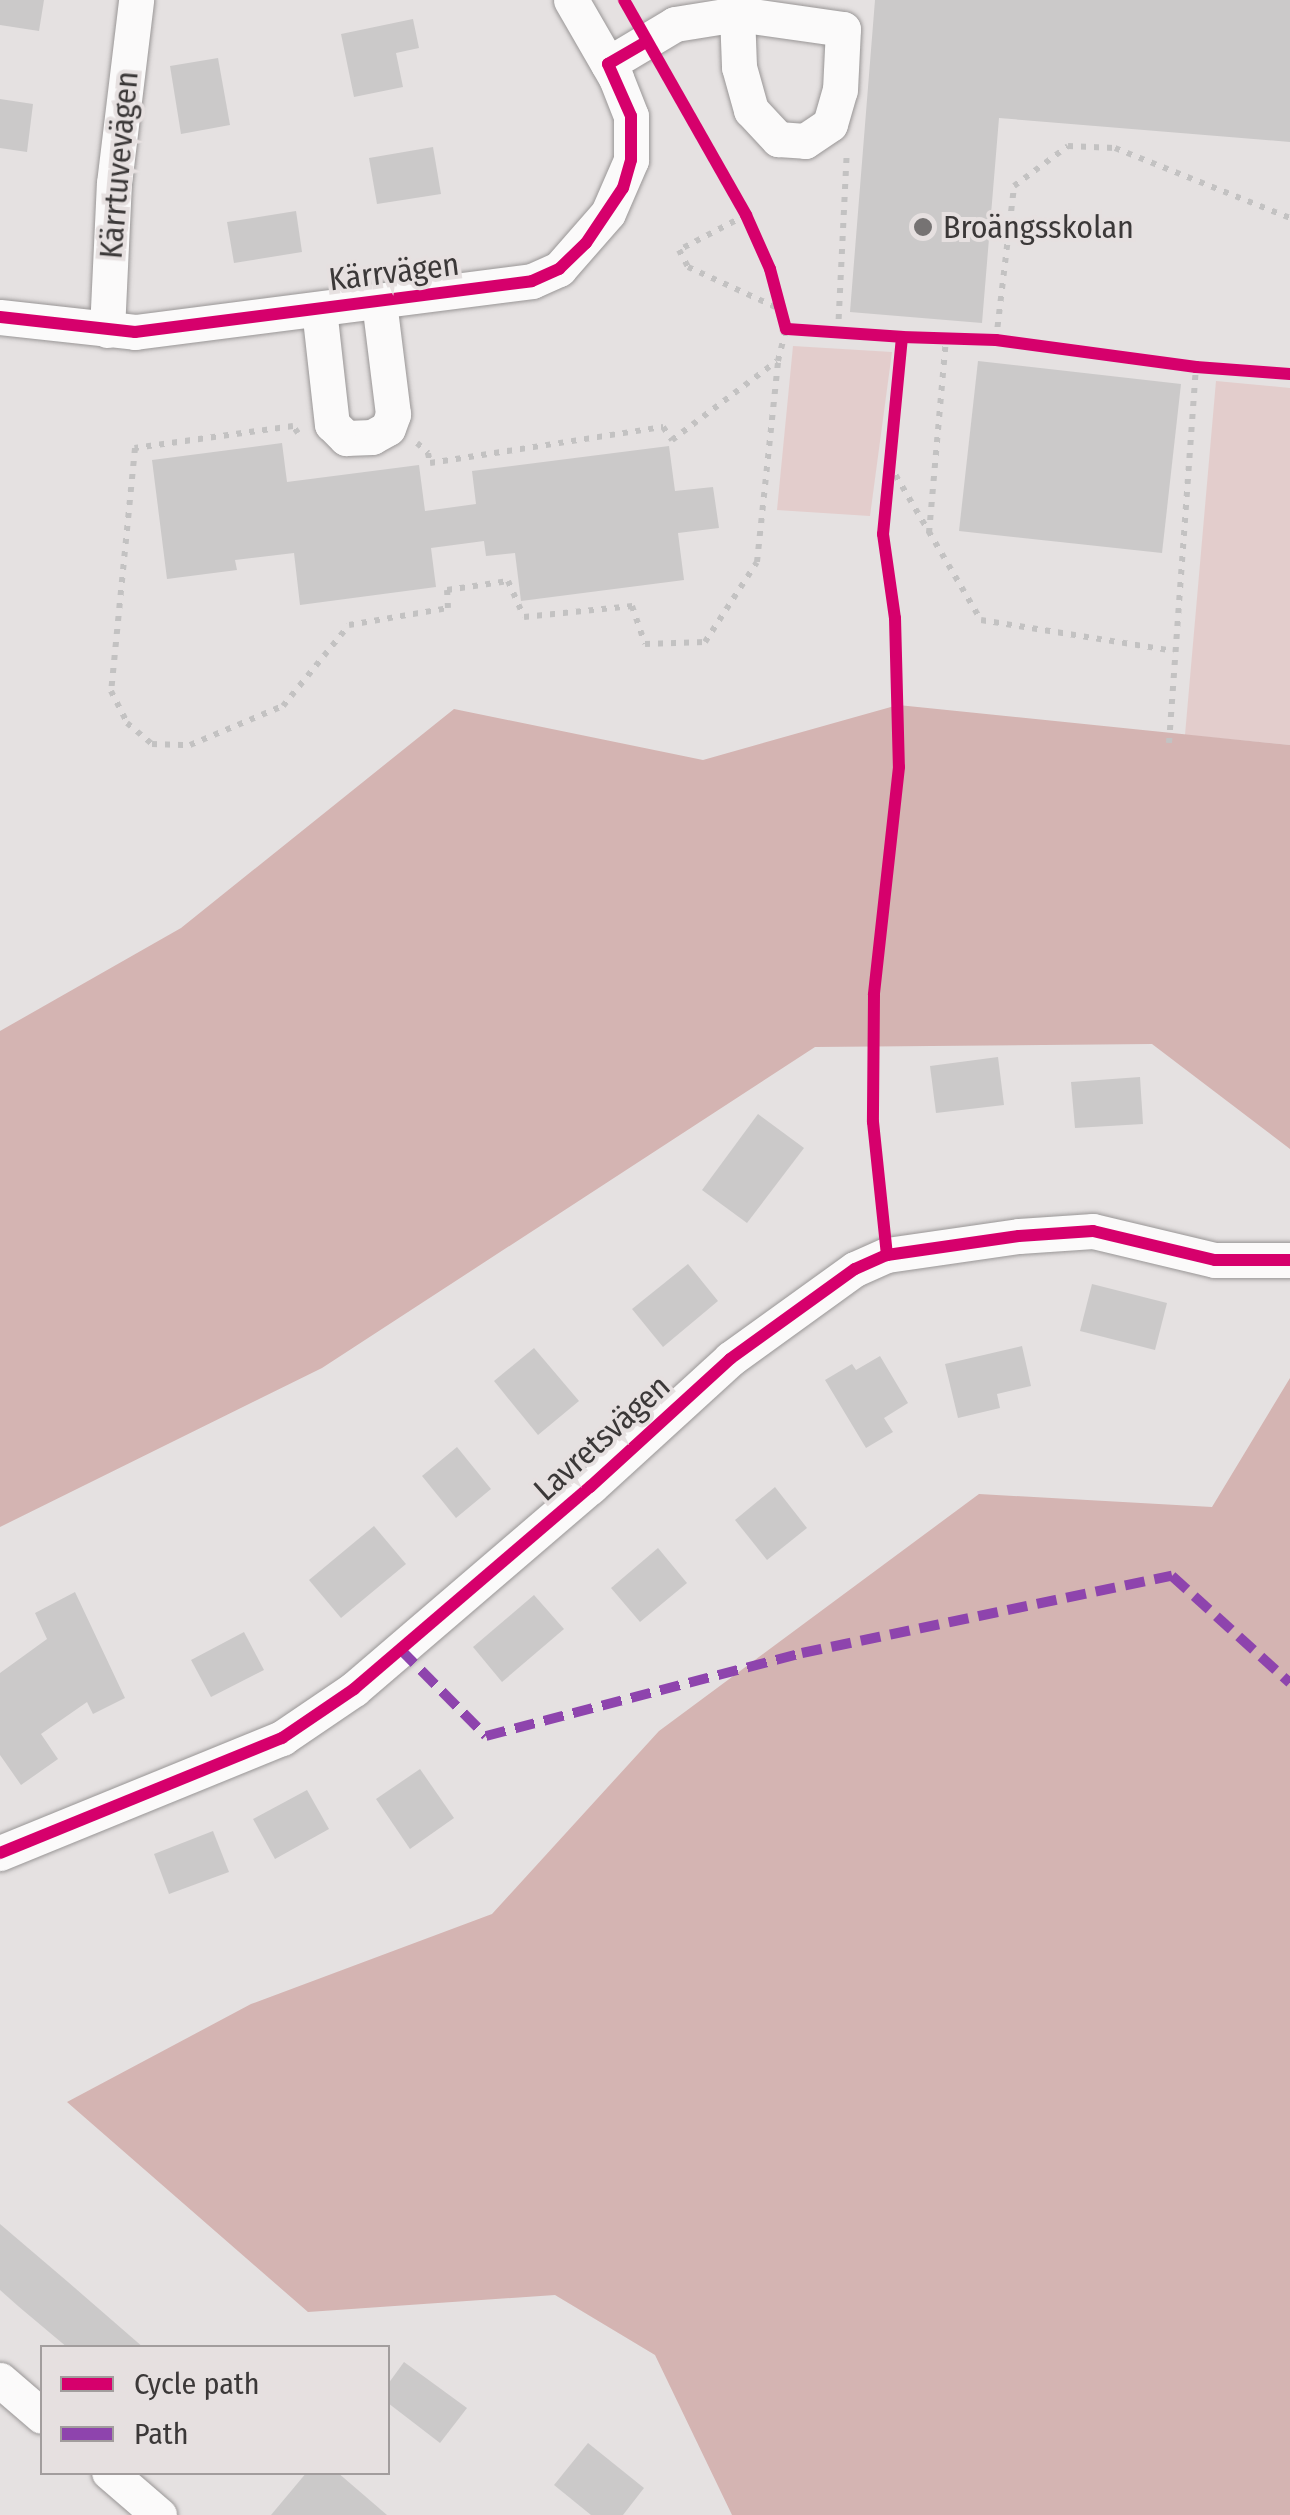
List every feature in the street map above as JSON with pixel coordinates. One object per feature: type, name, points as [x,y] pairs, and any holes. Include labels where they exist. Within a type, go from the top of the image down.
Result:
[{"type":"street","name":"Kärrtuvevägen","points":[[107,330],[114,183],[136,0]]},
{"type":"street","name":"Kärrvägen","points":[[0,317],[135,332],[532,281],[559,269],[586,243],[623,188],[631,160],[630,116],[608,64],[570,0]]},
{"type":"street","points":[[608,64],[675,24],[737,14]]},
{"type":"street","points":[[319,309],[332,424],[346,438],[372,437],[388,428],[393,414],[379,301]]},
{"type":"street","name":"Lavretsvägen","points":[[0,1854],[282,1738],[354,1688],[590,1487],[730,1359],[871,1262],[887,1255],[1019,1236],[1093,1231],[1215,1260],[1290,1260]]},
{"type":"street","points":[[0,2380],[40,2414]]},
{"type":"street","points":[[112,2475],[159,2515]]},
{"type":"path","points":[[838,332],[848,135]]},
{"type":"path","points":[[996,340],[1014,186],[1068,146],[1115,148],[1290,218]]},
{"type":"path","points":[[737,197],[754,233]]},
{"type":"path","points":[[306,446],[293,426],[134,448],[111,690],[126,723],[152,744],[190,745],[283,706],[350,626],[448,608],[446,590],[508,581],[524,617],[632,606],[645,644],[705,642],[757,562],[778,360],[786,329],[782,304],[688,267],[680,250],[746,215]]},
{"type":"path","points":[[786,329],[804,330]]},
{"type":"path","points":[[821,331],[854,333]]},
{"type":"path","points":[[929,534],[938,338],[962,339]]},
{"type":"path","points":[[979,339],[1014,342]]},
{"type":"path","points":[[411,442],[428,453],[430,463],[663,427],[672,440],[778,360]]},
{"type":"path","points":[[1178,365],[1215,369]]},
{"type":"path","points":[[1169,743],[1196,368]]},
{"type":"path","points":[[886,499],[891,446]]},
{"type":"path","points":[[890,464],[981,620],[1174,651]]},
{"type":"shaded area","points":[[793,346],[892,352],[870,516],[777,510]]},
{"type":"shaded area","points":[[1216,381],[1290,388],[1290,745],[1185,735]]},
{"type":"shaded area","points":[[898,705],[1290,745],[1290,1149],[1152,1044],[815,1047],[322,1368],[0,1527],[0,1031],[181,928],[454,709],[703,760]]},
{"type":"shaded area","points":[[1290,1378],[1290,2515],[732,2515],[655,2355],[555,2295],[308,2312],[67,2102],[251,2004],[492,1914],[659,1731],[979,1494],[1212,1507]]},
{"type":"building","points":[[0,0],[44,0],[39,31],[0,25]]},
{"type":"building","name":"Broängsskolan","points":[[875,0],[1290,0],[1290,142],[999,118],[982,323],[850,312]]},
{"type":"building","points":[[413,19],[419,48],[396,53],[403,87],[354,97],[341,34]]},
{"type":"building","points":[[218,58],[230,125],[181,134],[170,66]]},
{"type":"building","points":[[0,99],[33,104],[27,152],[0,148]]},
{"type":"building","points":[[433,147],[441,194],[377,204],[369,158]]},
{"type":"building","points":[[296,211],[302,252],[234,263],[227,222]]},
{"type":"building","points":[[978,361],[1181,384],[1162,553],[959,531]]},
{"type":"building","points":[[282,443],[287,482],[419,465],[425,511],[476,504],[472,471],[669,446],[675,491],[713,487],[719,528],[678,533],[684,580],[521,601],[515,553],[486,556],[484,541],[431,548],[436,587],[300,605],[294,553],[235,560],[237,570],[167,579],[152,460]]},
{"type":"building","points":[[998,1057],[1004,1105],[936,1113],[930,1066]]},
{"type":"building","points":[[1140,1077],[1143,1124],[1075,1128],[1071,1082]]},
{"type":"building","points":[[758,1114],[804,1148],[747,1223],[702,1190]]},
{"type":"building","points":[[688,1264],[718,1301],[663,1347],[632,1309]]},
{"type":"building","points":[[1092,1284],[1167,1303],[1155,1350],[1080,1331]]},
{"type":"building","points":[[1022,1346],[1031,1386],[997,1394],[1000,1408],[958,1418],[945,1364]]},
{"type":"building","points":[[534,1348],[579,1401],[538,1435],[494,1381]]},
{"type":"building","points":[[880,1356],[908,1403],[884,1418],[893,1432],[866,1448],[825,1380],[852,1364],[856,1370]]},
{"type":"building","points":[[457,1447],[491,1489],[456,1518],[422,1476]]},
{"type":"building","points":[[775,1487],[807,1528],[767,1560],[735,1520]]},
{"type":"building","points":[[374,1526],[406,1564],[341,1618],[309,1580]]},
{"type":"building","points":[[658,1548],[687,1583],[640,1622],[611,1588]]},
{"type":"building","points":[[75,1592],[125,1698],[93,1714],[87,1702],[41,1734],[58,1759],[21,1785],[0,1755],[0,1673],[47,1639],[35,1613]]},
{"type":"building","points":[[534,1595],[564,1629],[502,1682],[473,1647]]},
{"type":"building","points":[[244,1632],[264,1670],[211,1697],[191,1660]]},
{"type":"building","points":[[420,1769],[454,1818],[410,1849],[376,1799]]},
{"type":"building","points":[[307,1790],[329,1829],[275,1859],[253,1819]]},
{"type":"building","points":[[213,1831],[229,1872],[169,1894],[154,1854]]},
{"type":"building","points":[[0,2224],[141,2345],[64,2345],[0,2290]]},
{"type":"building","points":[[404,2362],[467,2408],[440,2443],[390,2405],[390,2381]]},
{"type":"building","points":[[588,2443],[644,2488],[623,2515],[591,2515],[554,2485]]},
{"type":"building","points":[[304,2475],[340,2475],[387,2515],[271,2515]]},
{"type":"marked path","points":[[400,1649],[486,1736],[802,1653],[1172,1576],[1290,1683]]},
{"type":"cycle path","points":[[624,0],[746,215],[770,269],[786,329],[902,337],[883,534],[895,618],[899,767],[874,995],[873,1122],[887,1255]]},
{"type":"cycle path","points":[[0,317],[135,332],[532,281],[559,269],[586,243],[623,188],[631,160],[631,116],[608,64],[646,42]]},
{"type":"cycle path","points":[[902,337],[996,340],[1196,367],[1290,374]]},
{"type":"cycle path","points":[[0,1853],[282,1738],[354,1689],[590,1487],[730,1359],[855,1269],[887,1255],[1019,1236],[1093,1231],[1215,1260],[1290,1260]]},
{"type":"place","name":"Broängsskolan","points":[[923,227]]}]
